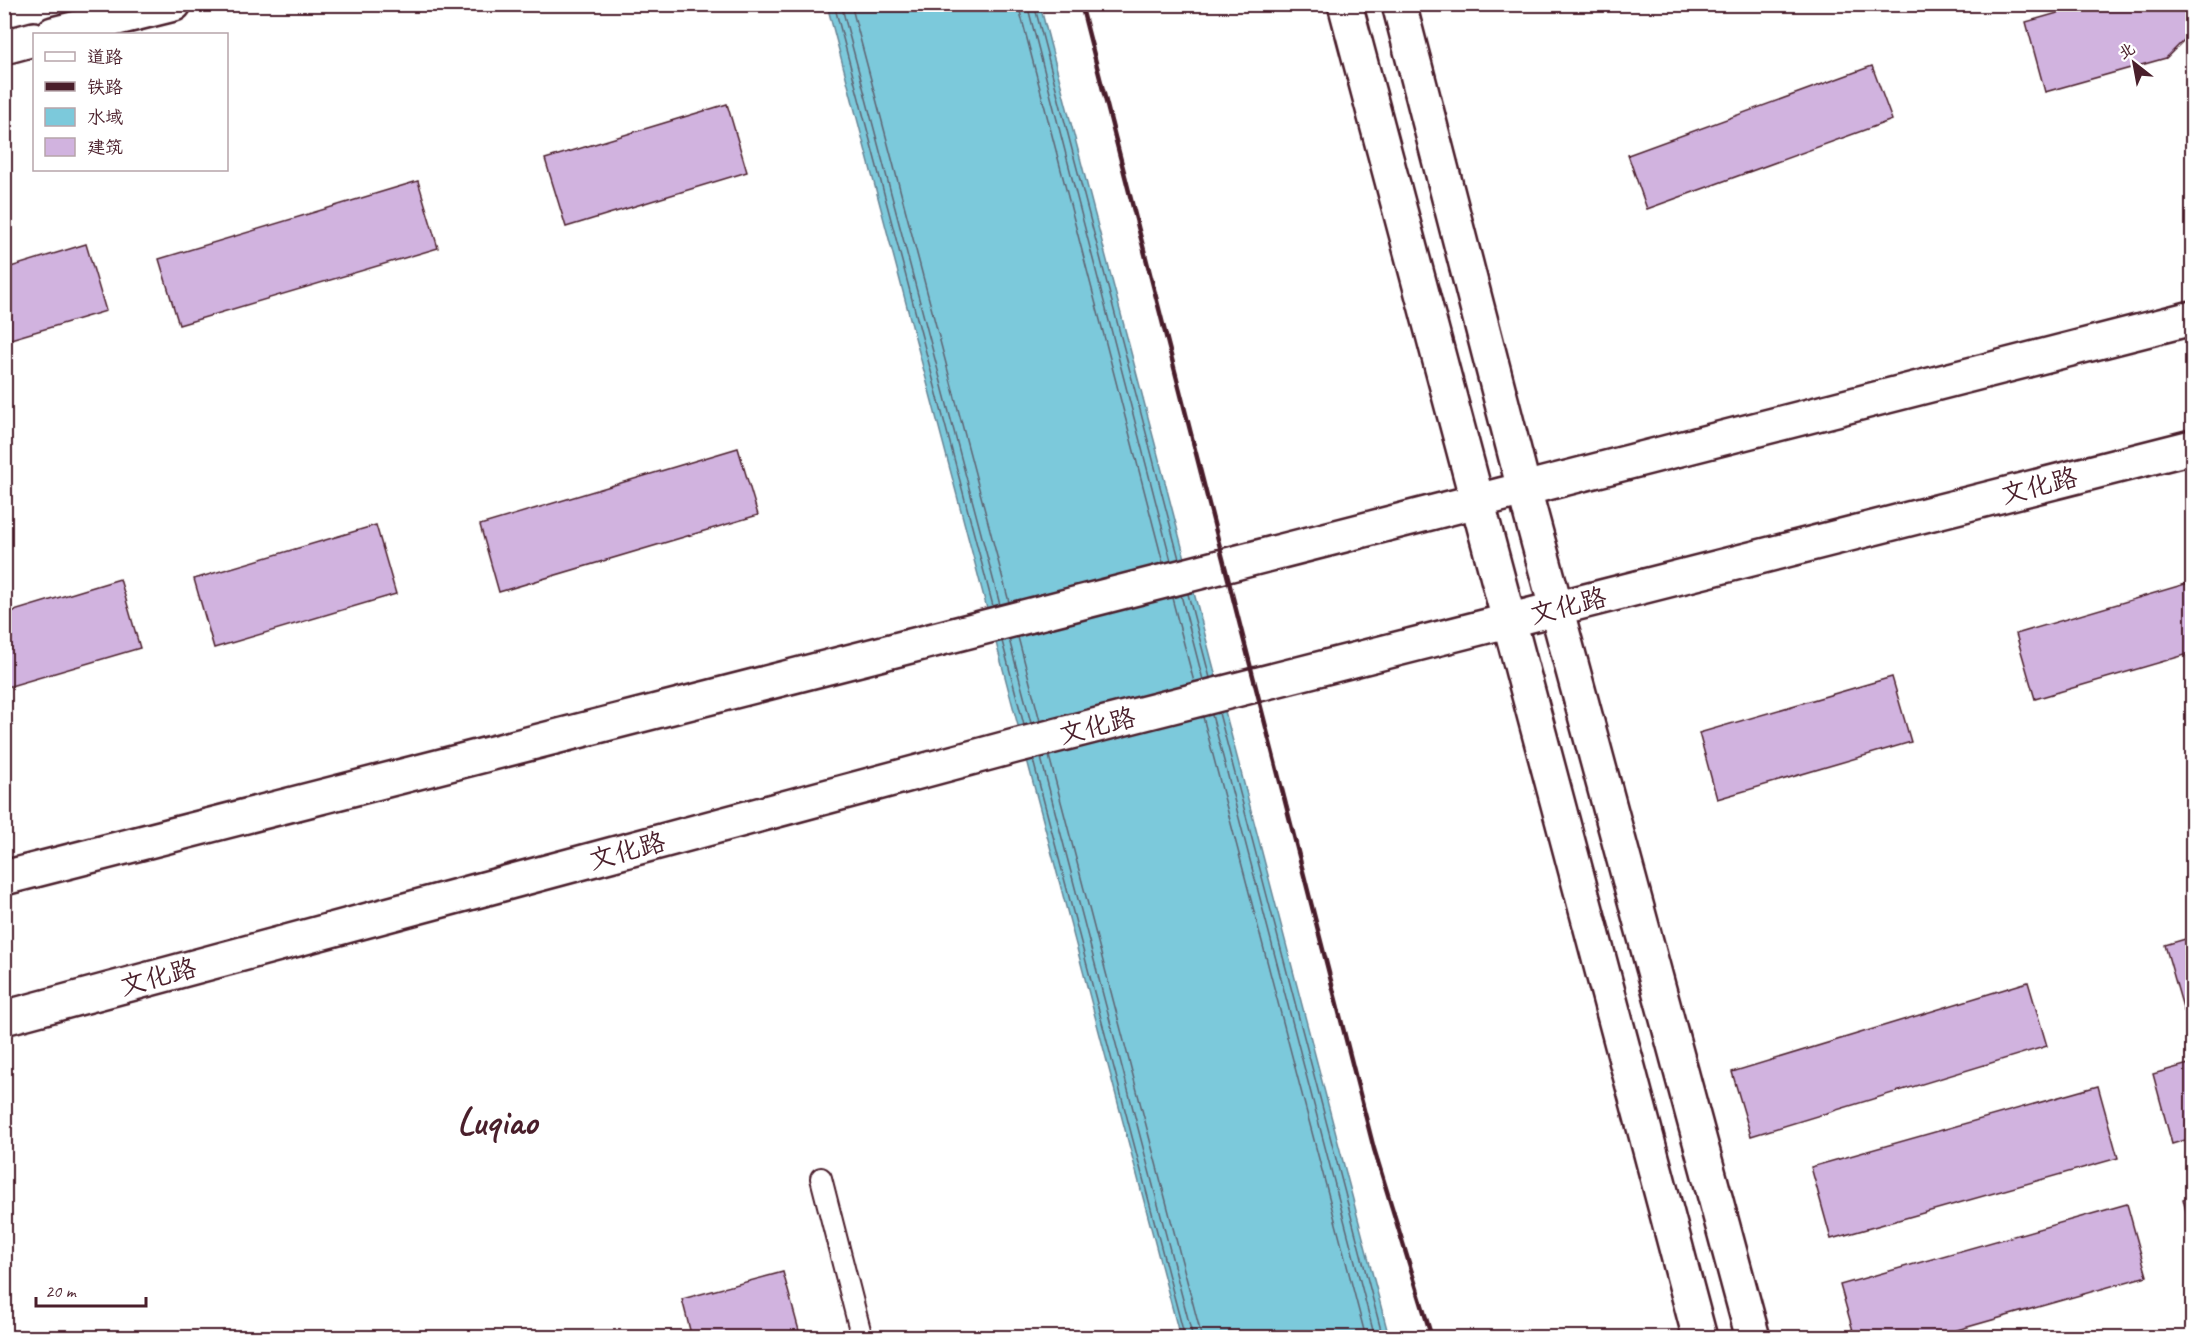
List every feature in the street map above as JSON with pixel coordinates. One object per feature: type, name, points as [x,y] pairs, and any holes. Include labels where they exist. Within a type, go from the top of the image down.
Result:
[{"type":"main road","points":[[57,33],[174,4]]},
{"type":"main road","points":[[1345,4],[1700,1338]]},
{"type":"main road","points":[[1399,4],[1524,489],[1753,1338]]},
{"type":"main road","points":[[4,47],[33,39]]},
{"type":"main road","points":[[4,878],[2193,318]]},
{"type":"main road","name":"文化路","points":[[4,1018],[1015,746],[2193,447]]},
{"type":"lane","points":[[821,1178],[862,1338]]},
{"type":"water","points":[[827,5],[1040,5],[1389,1337],[1180,1337]]},
{"type":"building","points":[[2089,4],[2192,4],[2192,32],[2166,58],[2045,92],[2026,22]]},
{"type":"building","points":[[1872,66],[1892,120],[1647,209],[1628,155]]},
{"type":"building","points":[[727,104],[747,172],[566,227],[545,159]]},
{"type":"building","points":[[418,181],[438,248],[179,325],[159,259]]},
{"type":"building","points":[[86,244],[106,311],[4,341],[4,269]]},
{"type":"building","points":[[738,448],[758,515],[499,592],[480,525]]},
{"type":"building","points":[[376,525],[396,594],[214,648],[194,579]]},
{"type":"building","points":[[120,579],[140,648],[4,688],[4,614]]},
{"type":"building","points":[[2192,582],[2192,653],[2035,699],[2016,634]]},
{"type":"building","points":[[1892,677],[1911,742],[1717,799],[1699,733]]},
{"type":"building","points":[[2192,937],[2192,1008],[2184,1011],[2165,945]]},
{"type":"building","points":[[2028,982],[2047,1046],[1751,1136],[1732,1072]]},
{"type":"building","points":[[2192,1063],[2192,1138],[2172,1144],[2153,1074]]},
{"type":"building","points":[[2098,1086],[2118,1158],[1831,1239],[1811,1167]]},
{"type":"building","points":[[2192,1196],[2192,1235],[2183,1199]]},
{"type":"building","points":[[2127,1204],[2147,1276],[1929,1338],[1855,1338],[1840,1285]]},
{"type":"building","points":[[783,1272],[801,1338],[692,1338],[682,1299]]},
{"type":"railway","points":[[1081,4],[1374,1149],[1432,1338]]},
{"type":"district","name":"Luqiao","points":[[497,1121]]}]
